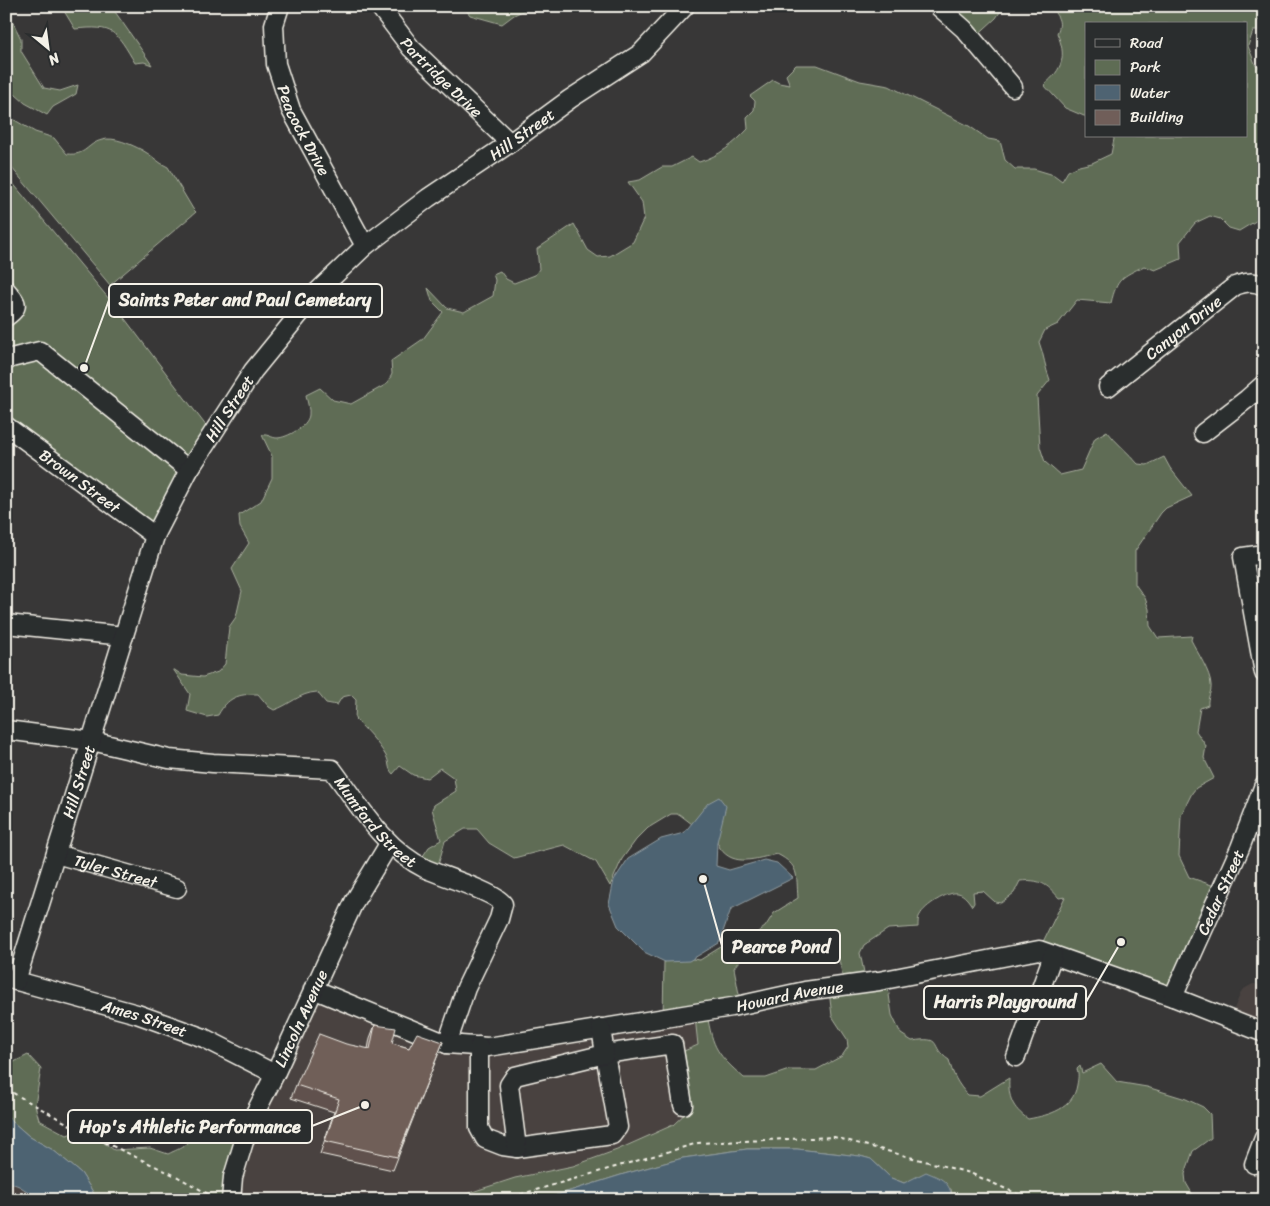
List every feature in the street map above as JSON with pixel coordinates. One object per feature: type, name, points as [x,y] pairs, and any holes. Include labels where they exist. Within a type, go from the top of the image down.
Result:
[{"type":"street","name":"Peacock Drive","points":[[280,6],[274,25],[276,64],[291,110],[365,246]]},
{"type":"street","name":"Partridge Drive","points":[[379,6],[411,48],[510,142]]},
{"type":"street","name":"Hill Street","points":[[11,979],[56,854],[155,536],[190,470],[253,371],[319,290],[365,246],[428,198],[570,99],[641,53],[685,6]]},
{"type":"street","points":[[938,6],[964,29],[1013,88]]},
{"type":"street","name":"Canyon Drive","points":[[1108,387],[1231,289],[1244,282],[1255,282],[1264,286]]},
{"type":"street","points":[[6,290],[16,301],[17,306],[6,317]]},
{"type":"street","points":[[6,361],[40,351],[190,470]]},
{"type":"street","points":[[1203,434],[1264,384]]},
{"type":"street","name":"Brown Street","points":[[6,426],[155,536]]},
{"type":"street","points":[[1264,554],[1243,557],[1264,674]]},
{"type":"street","points":[[6,624],[124,636]]},
{"type":"street","name":"Mumford Street","points":[[6,730],[92,741],[170,759],[332,769],[389,844],[424,868],[483,891],[503,904],[499,919],[466,988],[447,1044]]},
{"type":"street","name":"Cedar Street","points":[[1173,997],[1240,848],[1264,785]]},
{"type":"street","name":"Lincoln Avenue","points":[[231,1200],[233,1177],[249,1125],[275,1074],[354,902],[389,844]]},
{"type":"street","name":"Tyler Street","points":[[56,854],[178,888]]},
{"type":"street","name":"Howard Avenue","points":[[313,989],[447,1044],[488,1047],[732,1007],[805,991],[878,980],[1040,950],[1173,997],[1264,1033]]},
{"type":"street","points":[[1016,1057],[1052,955]]},
{"type":"street","name":"Ames Street","points":[[11,979],[137,1014],[204,1038],[275,1074]]},
{"type":"street","points":[[479,1046],[479,1128],[485,1139],[503,1146],[517,1148],[612,1135],[618,1127],[601,1028]]},
{"type":"street","points":[[517,1148],[509,1085],[515,1076],[605,1054],[673,1044],[683,1105]]},
{"type":"street","points":[[1254,1164],[1264,1138]]},
{"type":"path","points":[[6,1089],[80,1131],[178,1177],[218,1200]]},
{"type":"path","points":[[505,1199],[698,1143],[834,1137],[970,1173],[1031,1200]]},
{"type":"shaded area","points":[[1264,979],[1264,1034],[1230,1018],[1242,990],[1253,984],[1260,985]]},
{"type":"shaded area","points":[[312,994],[449,1046],[695,1017],[698,1045],[684,1051],[691,1109],[673,1125],[617,1150],[573,1166],[515,1178],[454,1200],[232,1200],[232,1189]]},
{"type":"shaded area","points":[[6,1181],[35,1192],[44,1200],[6,1200]]},
{"type":"green space","points":[[6,6],[10,6],[9,14],[21,39],[21,51],[44,88],[60,91],[78,85],[76,94],[53,107],[47,115],[25,103],[6,86]]},
{"type":"green space","points":[[61,6],[111,6],[152,65],[144,62],[135,63],[118,37],[112,32],[98,28],[75,29]]},
{"type":"green space","points":[[463,6],[533,6],[514,15],[502,24],[470,15]]},
{"type":"green space","points":[[936,6],[1004,6],[996,18],[973,39]]},
{"type":"green space","points":[[1050,6],[1264,6],[1264,15],[1257,22],[1257,31],[1253,31],[1248,46],[1248,22],[1085,22],[1085,116],[1065,108],[1044,85],[1059,68],[1061,62],[1062,49],[1057,33],[1059,22]]},
{"type":"green space","points":[[1248,46],[1256,66],[1264,69],[1264,216],[1239,231],[1229,228],[1220,219],[1210,216],[1195,223],[1180,242],[1181,259],[1155,270],[1144,266],[1125,276],[1118,283],[1111,303],[1077,300],[1058,324],[1045,330],[1039,342],[1050,380],[1037,396],[1040,447],[1045,462],[1060,475],[1081,470],[1095,438],[1107,431],[1138,464],[1147,465],[1164,457],[1170,468],[1192,496],[1166,508],[1135,551],[1135,584],[1145,598],[1149,609],[1150,626],[1158,638],[1192,636],[1191,640],[1210,680],[1211,688],[1208,705],[1200,708],[1196,731],[1206,746],[1204,758],[1214,778],[1196,788],[1181,815],[1179,856],[1189,877],[1220,888],[1173,997],[1039,950],[1065,897],[1059,898],[1047,886],[1033,881],[1020,881],[1014,893],[1001,903],[995,902],[983,891],[973,892],[974,903],[972,906],[966,898],[958,893],[948,894],[922,911],[918,927],[888,929],[864,945],[860,953],[866,982],[887,981],[892,1015],[901,1034],[912,1041],[933,1041],[949,1060],[956,1079],[968,1095],[980,1096],[1009,1078],[1009,1091],[1012,1102],[1018,1111],[1028,1119],[1052,1113],[1066,1105],[1075,1093],[1077,1069],[1080,1066],[1082,1073],[1101,1064],[1117,1082],[1147,1087],[1186,1099],[1203,1107],[1210,1114],[1211,1138],[1193,1151],[1185,1174],[1186,1183],[1196,1200],[953,1200],[951,1189],[904,1183],[891,1178],[871,1159],[860,1156],[797,1149],[747,1149],[683,1158],[541,1200],[454,1200],[515,1178],[573,1166],[617,1150],[673,1125],[690,1109],[688,1074],[684,1051],[698,1045],[695,1017],[663,1019],[664,962],[685,958],[700,960],[732,940],[745,941],[765,927],[774,913],[798,898],[797,877],[790,863],[777,854],[746,860],[732,858],[720,848],[711,825],[692,824],[679,814],[671,814],[648,828],[636,840],[622,859],[610,886],[596,862],[564,845],[514,858],[489,843],[477,829],[465,829],[445,841],[436,872],[417,865],[429,847],[441,840],[432,809],[434,805],[456,791],[454,778],[440,768],[427,778],[413,775],[400,766],[393,774],[383,751],[372,736],[355,719],[356,700],[351,695],[342,697],[337,705],[326,703],[317,692],[311,693],[274,710],[258,694],[245,695],[230,700],[218,715],[207,717],[187,711],[190,694],[173,669],[182,675],[203,677],[218,672],[225,664],[229,627],[236,617],[242,591],[232,569],[249,543],[240,527],[239,515],[261,501],[272,478],[272,456],[262,435],[275,438],[281,437],[291,434],[301,427],[309,415],[306,395],[320,388],[333,400],[351,404],[387,384],[392,374],[391,361],[423,339],[443,312],[432,301],[428,288],[447,308],[464,312],[493,296],[495,280],[493,274],[500,271],[506,279],[514,283],[535,275],[539,269],[537,249],[574,224],[588,250],[598,257],[610,256],[633,242],[644,218],[642,202],[628,182],[640,180],[662,167],[672,167],[692,157],[699,162],[726,149],[748,129],[747,117],[754,110],[755,101],[750,96],[773,80],[790,85],[786,75],[796,65],[817,65],[860,81],[889,86],[969,126],[988,139],[1000,141],[1005,160],[1015,169],[1034,169],[1054,175],[1062,181],[1068,171],[1111,154],[1114,139],[1248,138]],"holes":[[[814,936],[822,937],[828,941],[840,962],[844,986],[829,991],[832,1016],[847,1039],[848,1047],[842,1056],[816,1070],[789,1070],[766,1078],[744,1078],[728,1063],[718,1050],[714,1043],[707,1014],[741,1005],[734,968],[748,954],[770,945]]]},
{"type":"green space","points":[[6,115],[35,132],[54,138],[67,154],[83,152],[93,144],[107,139],[123,142],[142,150],[168,167],[196,212],[110,285],[6,161]]},
{"type":"green space","points":[[6,175],[119,311],[213,435],[155,536],[6,426]]},
{"type":"green space","points":[[28,1055],[41,1069],[35,1105],[39,1120],[67,1135],[91,1126],[100,1140],[114,1150],[150,1148],[168,1154],[188,1143],[195,1129],[205,1129],[218,1123],[246,1132],[232,1200],[98,1200],[81,1173],[53,1150],[30,1137],[6,1116],[6,1064],[10,1064]]},
{"type":"water","points":[[719,797],[726,806],[717,842],[716,866],[729,870],[764,860],[777,863],[793,878],[731,909],[719,943],[689,961],[665,962],[644,952],[618,926],[609,904],[614,880],[628,859],[661,839],[684,833],[708,803]]},
{"type":"water","points":[[6,1116],[30,1137],[53,1150],[81,1173],[98,1200],[41,1200],[19,1186],[6,1181]]},
{"type":"water","points":[[747,1149],[797,1149],[860,1156],[871,1159],[891,1178],[904,1183],[926,1172],[937,1177],[947,1185],[953,1200],[771,1200],[757,1194],[746,1193],[721,1200],[541,1200],[683,1158]]},
{"type":"building","points":[[375,1025],[396,1028],[392,1043],[409,1048],[417,1033],[443,1042],[397,1157],[325,1141],[339,1099],[296,1085],[319,1034],[346,1044],[370,1049]]},
{"type":"place","name":"Saints Peter and Paul Cemetary","points":[[84,368]]},
{"type":"place","name":"Pearce Pond","points":[[703,879]]},
{"type":"place","name":"Harris Playground","points":[[1121,942]]},
{"type":"place","name":"Hop's Athletic Performance","points":[[365,1105]]}]
